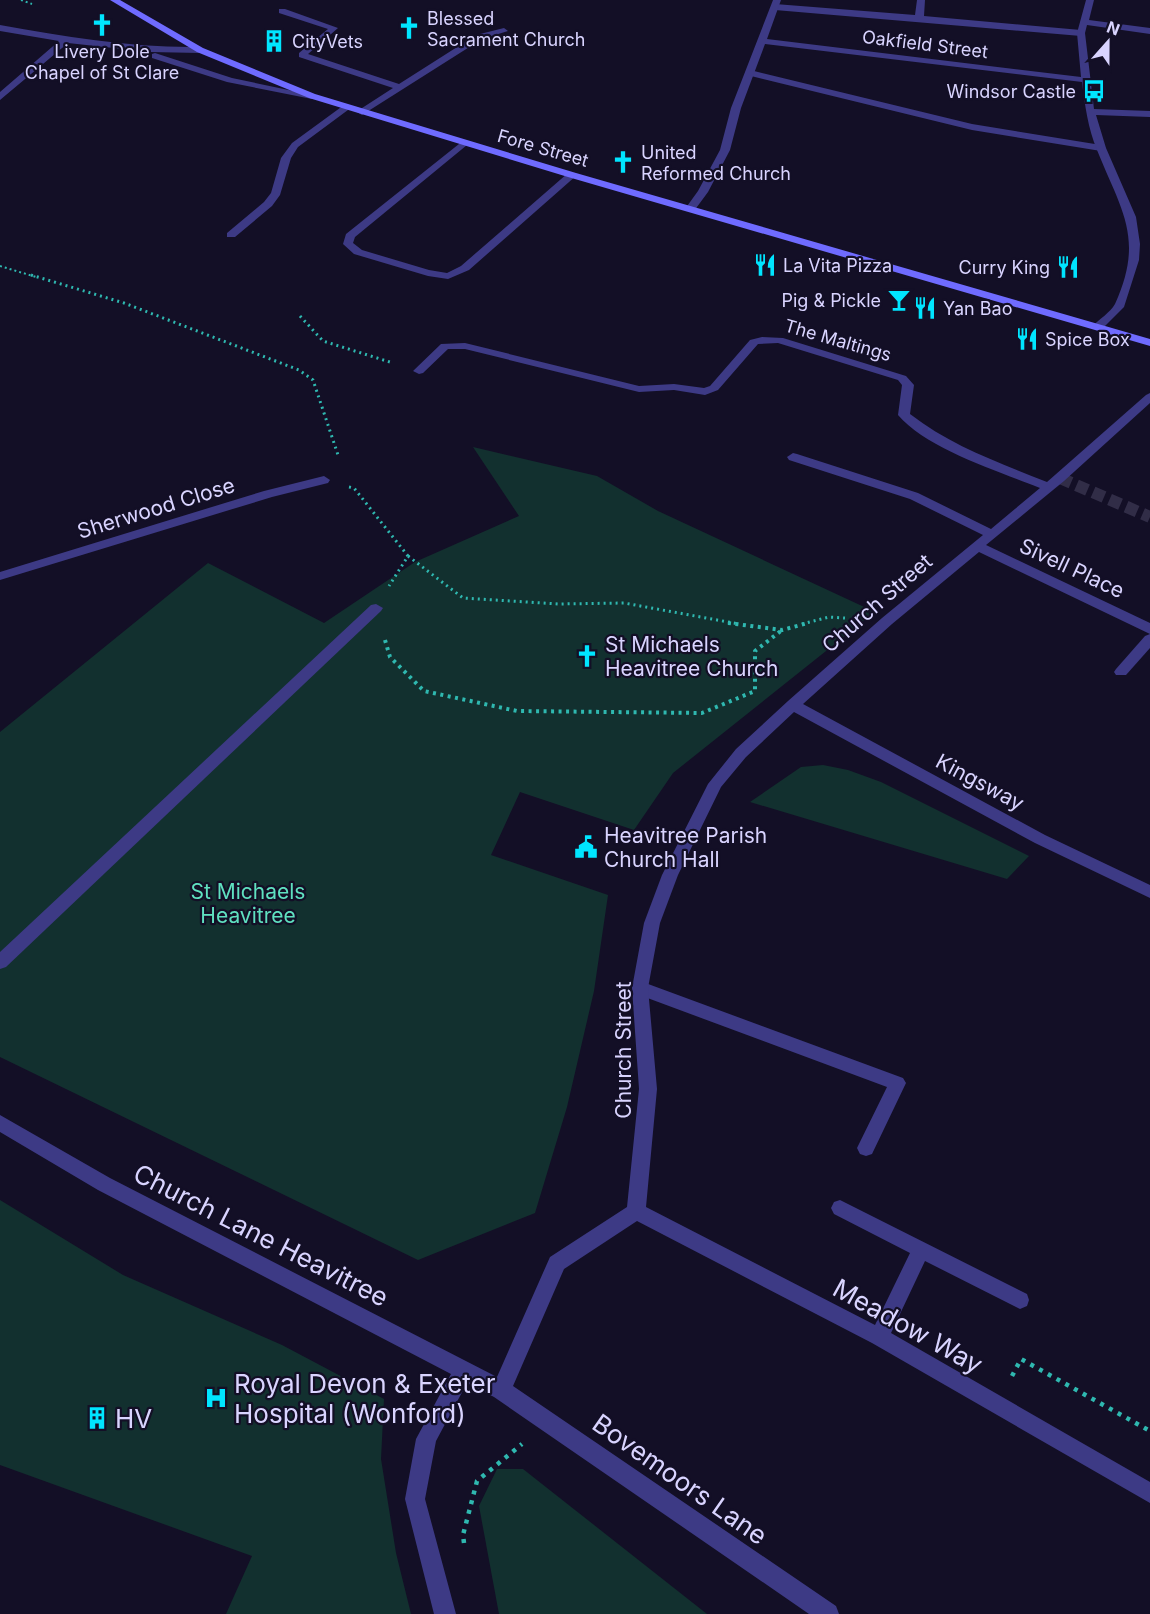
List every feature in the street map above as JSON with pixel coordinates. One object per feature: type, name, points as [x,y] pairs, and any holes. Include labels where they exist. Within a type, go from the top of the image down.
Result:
[{"type":"main road","name":"Fore Street","points":[[114,0],[200,50],[312,96],[572,175],[1150,342]]},
{"type":"street","points":[[919,18],[921,0]]},
{"type":"street","points":[[1090,0],[1081,33],[1090,112],[1101,148],[1131,217],[1135,244],[1134,260],[1119,307],[1098,327]]},
{"type":"street","points":[[690,209],[703,192],[725,150],[736,108],[776,4],[1081,33]]},
{"type":"street","points":[[282,11],[334,28],[302,55],[398,87]]},
{"type":"street","points":[[1083,22],[1150,32]]},
{"type":"street","points":[[0,28],[118,47],[170,51],[200,50]]},
{"type":"street","points":[[362,112],[479,37],[504,31]]},
{"type":"street","points":[[0,97],[66,40]]},
{"type":"street","name":"Oakfield Street","points":[[762,41],[1085,80]]},
{"type":"street","points":[[118,47],[254,86],[312,96]]},
{"type":"street","points":[[750,73],[972,127],[1101,148]]},
{"type":"street","points":[[231,235],[268,204],[276,193],[286,159],[295,145],[347,107]]},
{"type":"street","points":[[1090,112],[1150,114]]},
{"type":"street","points":[[464,143],[350,236],[348,244],[368,255],[428,273],[448,276],[465,268],[572,175]]},
{"type":"street","name":"The Maltings","points":[[419,371],[445,346],[465,346],[639,389],[674,387],[705,392],[714,388],[754,342],[778,340],[902,378],[908,385],[904,415],[923,431],[945,444],[1054,482]]},
{"type":"street","name":"Church Street","points":[[636,1211],[648,1089],[640,988],[652,923],[670,875],[715,784],[741,753],[793,705],[1150,397]]},
{"type":"street","points":[[793,457],[914,496],[991,534]]},
{"type":"street","name":"Sherwood Close","points":[[0,576],[268,494],[324,480]]},
{"type":"street","name":"Sivell Place","points":[[977,546],[1150,629]]},
{"type":"street","points":[[0,962],[376,608]]},
{"type":"street","points":[[1121,672],[1150,639]]},
{"type":"street","name":"Kingsway","points":[[793,705],[1040,839],[1150,892]]},
{"type":"street","points":[[640,988],[897,1083],[866,1148]]},
{"type":"street","name":"Church Lane Heavitree","points":[[0,1123],[104,1184],[501,1390]]},
{"type":"street","points":[[840,1208],[1020,1300]]},
{"type":"street","points":[[501,1390],[557,1263],[636,1211]]},
{"type":"street","name":"Meadow Way","points":[[636,1211],[879,1337],[995,1406],[1150,1493]]},
{"type":"street","points":[[879,1337],[921,1249]]},
{"type":"street","points":[[445,1614],[415,1499],[426,1439],[463,1371]]},
{"type":"street","name":"Bovemoors Lane","points":[[501,1390],[828,1614]]},
{"type":"path","points":[[0,266],[124,303],[299,370],[313,380],[337,450],[342,474],[324,480]]},
{"type":"path","points":[[300,316],[323,340],[419,371]]},
{"type":"path","points":[[324,480],[354,488],[408,556],[463,598],[558,604],[624,603],[706,620],[782,630]]},
{"type":"path","points":[[408,556],[376,608],[390,657],[424,691],[517,711],[702,713],[755,691],[755,651],[782,630],[829,617],[888,621]]},
{"type":"path","points":[[995,1406],[1022,1359],[1150,1431]]},
{"type":"path","points":[[465,1546],[463,1535],[477,1480],[519,1446],[553,1425]]},
{"type":"green space","name":"St Michaels Heavitree","points":[[473,447],[597,476],[658,511],[875,612],[673,773],[634,830],[520,792],[491,855],[608,895],[594,991],[567,1107],[535,1213],[418,1260],[0,1057],[0,732],[208,563],[324,623],[415,562],[519,516]]},
{"type":"green space","points":[[823,765],[848,770],[881,782],[1029,856],[1007,879],[750,802],[801,767]]},
{"type":"green space","points":[[0,1200],[123,1275],[282,1345],[384,1399],[381,1459],[396,1553],[411,1614],[226,1614],[252,1556],[0,1465]]},
{"type":"green space","points":[[497,1469],[523,1469],[707,1614],[499,1614],[479,1506]]},
{"type":"tunnel","points":[[1060,478],[1150,517]]},
{"type":"place","name":"Livery Dole Chapel of St Clare","points":[[102,25]]},
{"type":"place","name":"Blessed Sacrament Church","points":[[409,28]]},
{"type":"place","name":"CityVets","points":[[274,41]]},
{"type":"place","name":"Windsor Castle","points":[[1094,91]]},
{"type":"place","name":"United Reformed Church","points":[[623,162]]},
{"type":"place","name":"La Vita Pizza","points":[[765,265]]},
{"type":"place","name":"Curry King","points":[[1068,267]]},
{"type":"place","name":"Pig & Pickle","points":[[899,300]]},
{"type":"place","name":"Yan Bao","points":[[925,308]]},
{"type":"place","name":"Spice Box","points":[[1027,339]]},
{"type":"place","name":"St Michaels Heavitree Church","points":[[587,656]]},
{"type":"place","name":"Heavitree Parish Church Hall","points":[[586,847]]},
{"type":"place","name":"Royal Devon & Exeter Hospital (Wonford)","points":[[216,1398]]},
{"type":"place","name":"HV","points":[[97,1418]]}]
